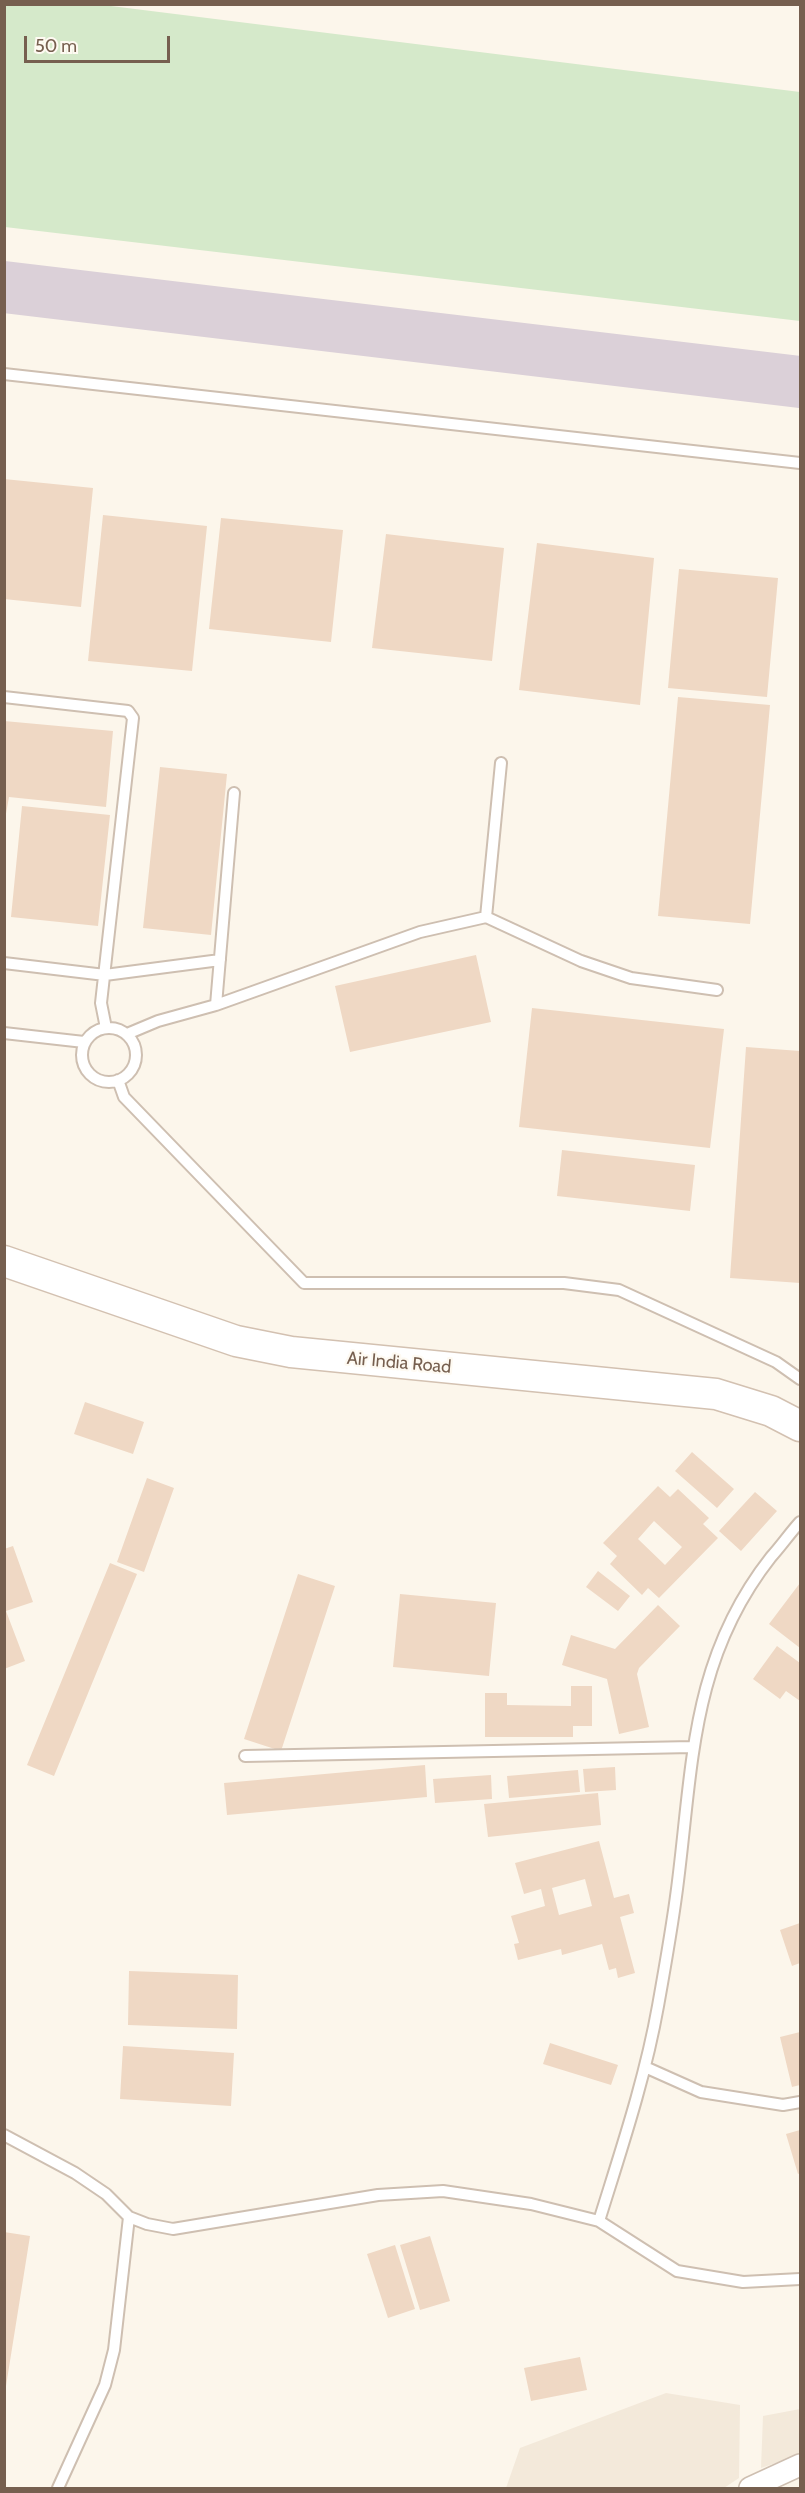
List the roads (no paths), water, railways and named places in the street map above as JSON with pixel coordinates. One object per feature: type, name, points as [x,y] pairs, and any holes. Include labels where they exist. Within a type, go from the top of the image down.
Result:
[{"type":"street","name":"Air India Road","points":[[4,1261],[236,1341],[280,1350],[716,1394],[771,1411],[801,1426]]},
{"type":"street","points":[[750,2488],[801,2465]]},
{"type":"lane","points":[[4,374],[801,463]]},
{"type":"lane","points":[[4,697],[129,711],[133,718],[101,1003],[106,1028]]},
{"type":"lane","points":[[486,917],[501,763]]},
{"type":"lane","points":[[216,1005],[234,793]]},
{"type":"lane","points":[[127,1034],[158,1021],[216,1005],[420,932],[486,917],[581,961],[631,978],[717,990]]},
{"type":"lane","points":[[4,963],[105,975],[220,960]]},
{"type":"lane","points":[[116,1028],[127,1034],[134,1044],[136,1060],[127,1075],[118,1080],[99,1080],[87,1072],[81,1052],[84,1042],[95,1031],[116,1028]]},
{"type":"lane","points":[[4,1033],[84,1042]]},
{"type":"lane","points":[[118,1080],[124,1097],[304,1283],[564,1283],[619,1290],[776,1362],[801,1379]]},
{"type":"lane","points":[[599,2221],[645,2067],[658,2008],[677,1890],[692,1747],[708,1678],[730,1622],[756,1577],[801,1522]]},
{"type":"lane","points":[[245,1756],[692,1747]]},
{"type":"lane","points":[[645,2067],[700,2092],[783,2105],[801,2102]]},
{"type":"lane","points":[[4,2135],[75,2172],[106,2193],[129,2217],[147,2224],[173,2229],[378,2195],[443,2191],[531,2204],[599,2221],[677,2271],[743,2282],[801,2279]]},
{"type":"lane","points":[[58,2488],[101,2394],[114,2350],[129,2217]]}]
